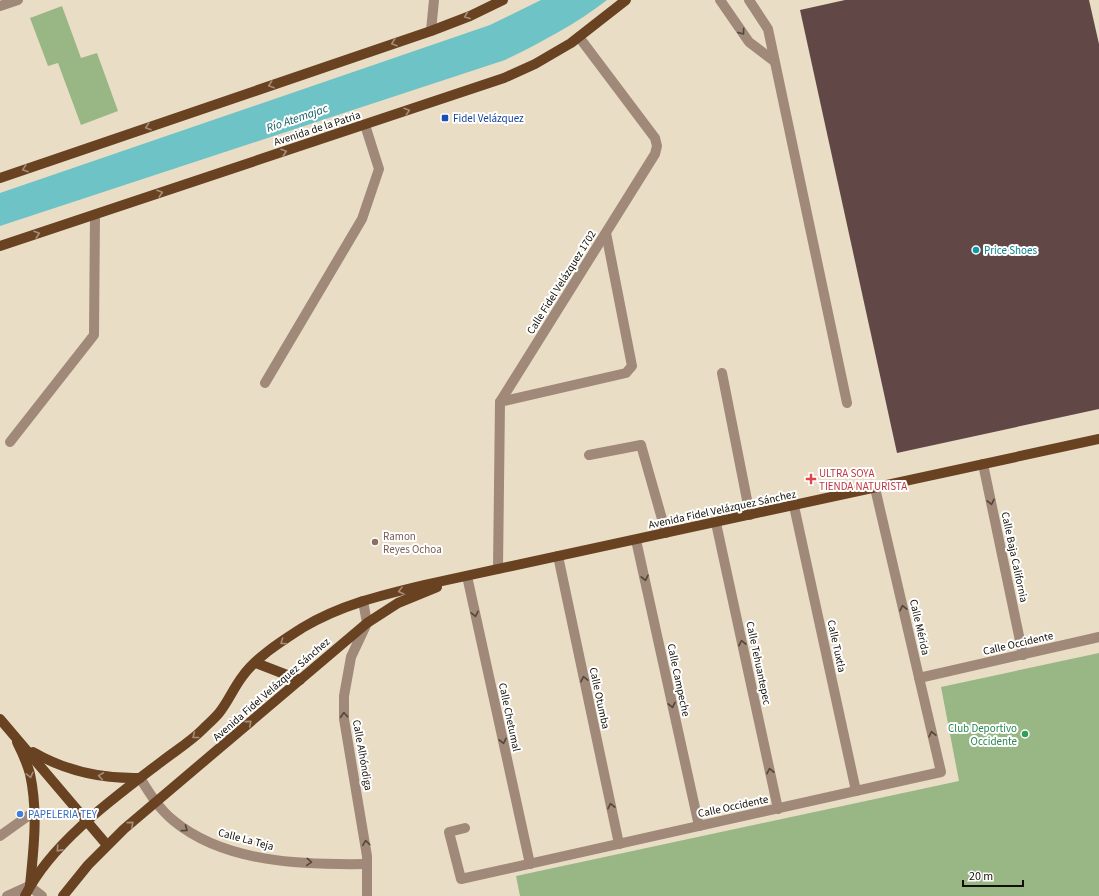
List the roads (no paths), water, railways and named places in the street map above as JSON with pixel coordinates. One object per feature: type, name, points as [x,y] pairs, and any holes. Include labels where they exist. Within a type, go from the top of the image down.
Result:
[{"type":"main road","points":[[0,178],[431,31],[470,16],[503,0]]},
{"type":"main road","name":"Avenida de la Patria","points":[[0,246],[504,78],[535,64],[579,37],[626,0]]},
{"type":"main road","name":"Avenida Fidel Velázquez Sánchez","points":[[30,886],[50,858],[87,822],[140,778],[200,732],[219,713],[242,676],[256,663],[276,646],[303,628],[342,608],[363,601],[498,569],[1099,439]]},
{"type":"main road","name":"Avenida Fidel Velázquez Sánchez","points":[[63,896],[88,864],[107,845],[367,622],[398,603],[467,576]]},
{"type":"main road","points":[[256,663],[300,680]]},
{"type":"main road","points":[[0,719],[16,738],[27,748],[107,845]]},
{"type":"main road","points":[[16,738],[30,772],[35,811],[35,840],[30,886],[25,896]]},
{"type":"main road","points":[[27,748],[44,758],[81,772],[120,778],[140,778]]},
{"type":"street","points":[[0,6],[18,0]]},
{"type":"street","points":[[431,31],[434,0]]},
{"type":"street","points":[[720,0],[749,42],[774,61]]},
{"type":"street","points":[[749,0],[768,29],[847,403]]},
{"type":"street","name":"Calle Fidel Velázquez 1702","points":[[500,402],[655,154],[657,146],[655,138],[579,37]]},
{"type":"street","points":[[265,382],[362,219],[380,169],[365,125]]},
{"type":"street","points":[[10,442],[94,335],[95,215]]},
{"type":"street","points":[[498,569],[500,402],[626,372],[632,366],[606,233]]},
{"type":"street","points":[[722,372],[750,515]]},
{"type":"street","points":[[589,455],[642,445],[666,533]]},
{"type":"street","name":"Calle Baja California","points":[[983,464],[1023,655]]},
{"type":"street","name":"Calle Mérida","points":[[875,488],[941,772]]},
{"type":"street","name":"Calle Tuxtla","points":[[794,506],[856,791]]},
{"type":"street","name":"Calle Tehuantepec","points":[[716,523],[778,809]]},
{"type":"street","name":"Calle Campeche","points":[[636,540],[699,826]]},
{"type":"street","name":"Calle Otumba","points":[[558,556],[618,844]]},
{"type":"street","name":"Calle Chetumal","points":[[467,576],[530,864]]},
{"type":"street","points":[[363,601],[367,622]]},
{"type":"street","name":"Calle Alhóndiga","points":[[367,622],[351,657],[344,696],[344,720],[364,828],[367,864],[367,896]]},
{"type":"street","name":"Calle Occidente","points":[[920,678],[1099,637]]},
{"type":"street","name":"Calle Occidente","points":[[465,828],[449,832],[461,879],[941,772]]},
{"type":"street","name":"Calle La Teja","points":[[140,778],[156,803],[173,820],[189,833],[228,850],[266,858],[339,864],[367,864]]},
{"type":"street","points":[[0,836],[35,811]]},
{"type":"street","points":[[7,896],[30,886],[42,896]]},
{"type":"water","name":"Río Atemajac","points":[[541,0],[607,0],[558,33],[505,60],[0,226],[0,193],[490,25]]},
{"type":"place","name":"Fidel Velázquez","points":[[445,118]]},
{"type":"place","name":"Price Shoes","points":[[976,250]]},
{"type":"place","name":"ULTRA SOYA TIENDA NATURISTA","points":[[811,479]]},
{"type":"place","name":"Ramon Reyes Ochoa","points":[[375,542]]},
{"type":"place","name":"Club Deportivo Occidente","points":[[1025,734]]},
{"type":"place","name":"PAPELERIA TEY","points":[[20,814]]}]
